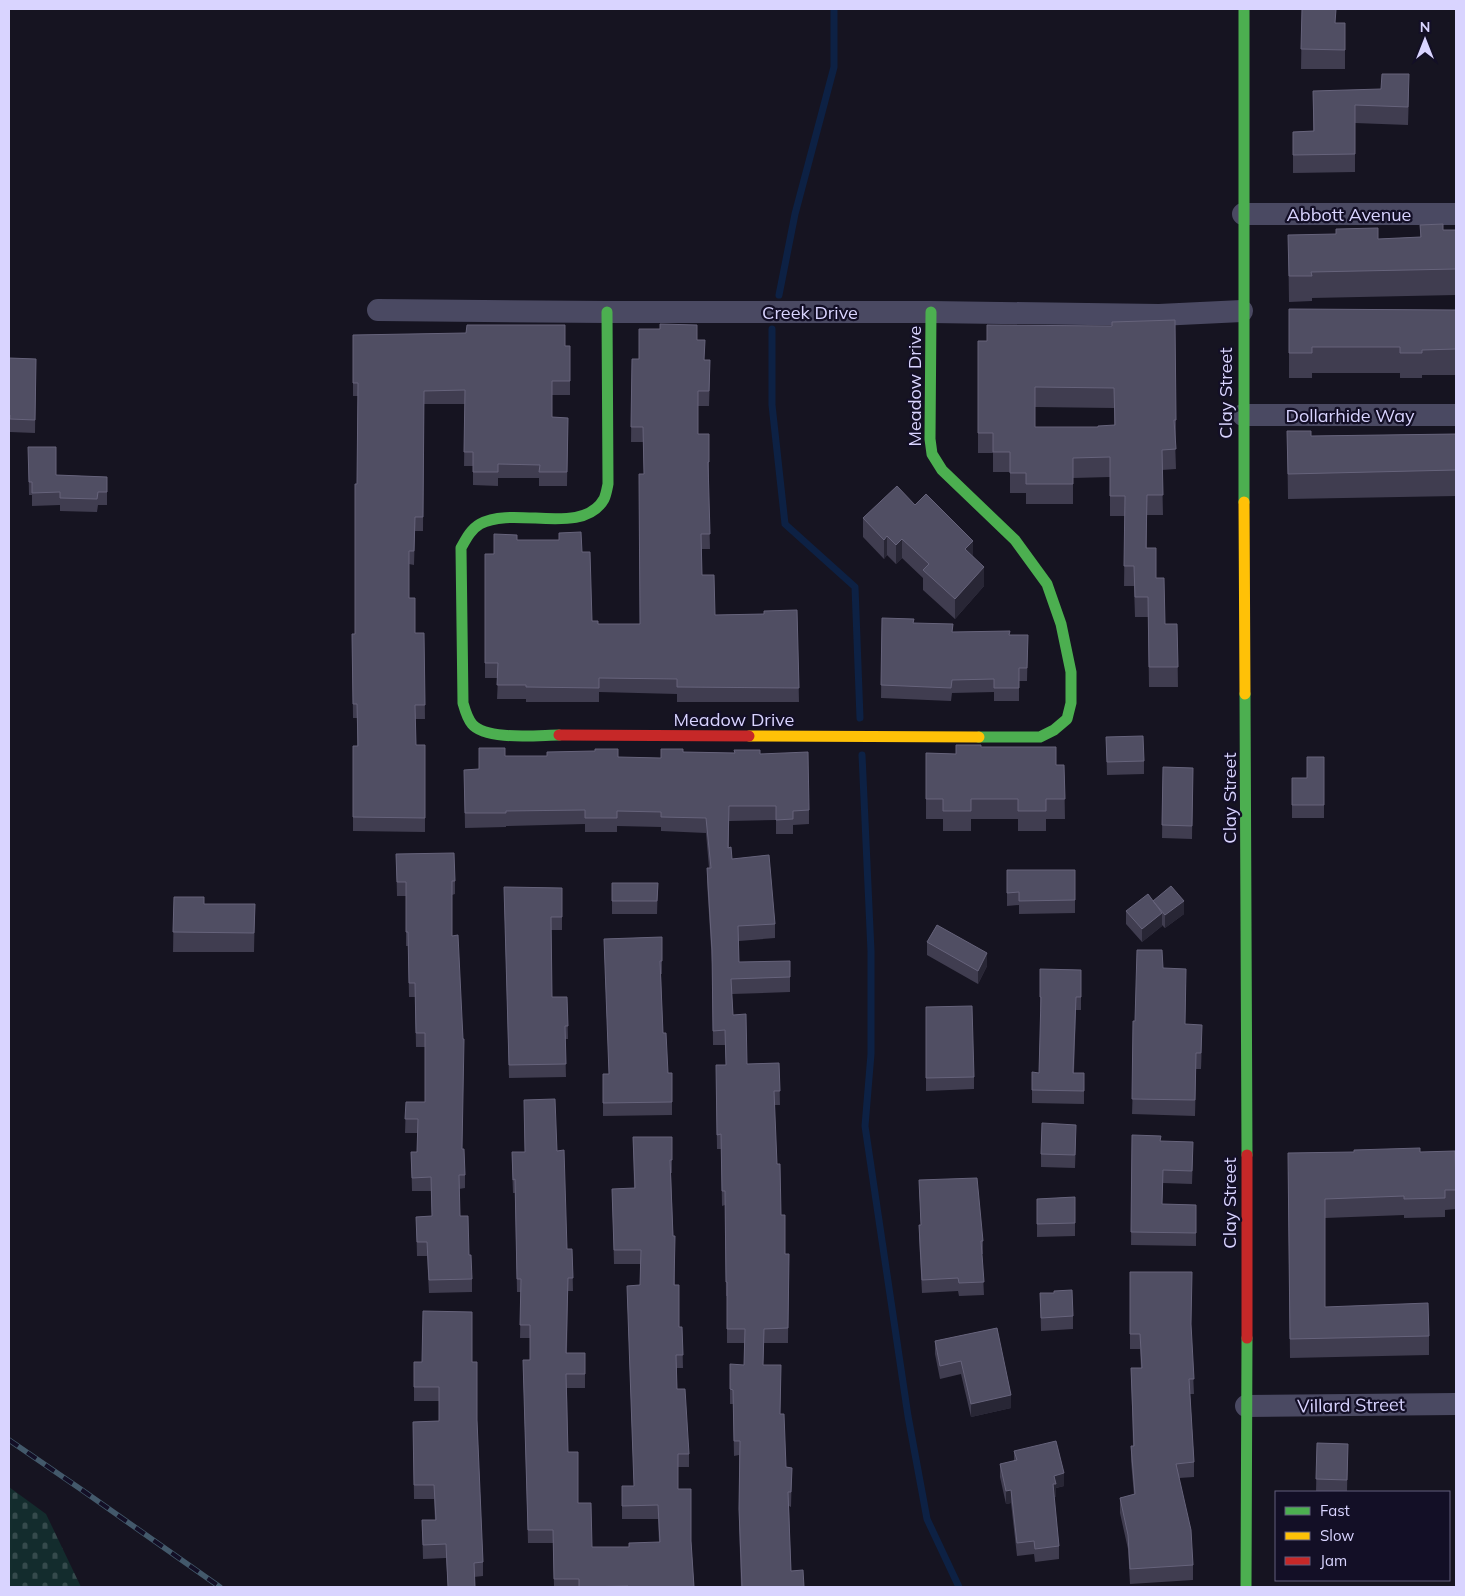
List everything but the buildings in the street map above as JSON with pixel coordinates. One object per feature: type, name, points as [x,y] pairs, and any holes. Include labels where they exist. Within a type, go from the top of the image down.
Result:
[{"type":"street","name":"Clay Street","points":[[1244,9],[1242,311],[1247,864],[1246,1587]]},
{"type":"street","name":"Abbott Avenue","points":[[1243,214],[1456,214]]},
{"type":"street","name":"Creek Drive","points":[[378,310],[931,312],[1159,315],[1242,311]]},
{"type":"street","name":"Meadow Drive","points":[[607,312],[608,484],[604,500],[593,512],[572,518],[492,518],[480,524],[469,534],[461,548],[463,703],[466,715],[473,726],[481,732],[504,735],[1040,737],[1054,730],[1066,719],[1071,703],[1071,672],[1060,624],[1046,584],[1016,540],[942,470],[932,454],[930,439],[931,312]]},
{"type":"street","name":"Dollarhide Way","points":[[1243,415],[1456,415]]},
{"type":"street","name":"Villard Street","points":[[1246,1406],[1456,1404]]},
{"type":"green space","points":[[9,1487],[46,1514],[81,1587],[9,1587]]},
{"type":"waterway","points":[[779,295],[795,214],[834,67],[834,9]]},
{"type":"waterway","points":[[772,329],[772,405],[785,524],[855,587],[860,718]]},
{"type":"waterway","points":[[862,755],[871,951],[871,1054],[865,1126],[908,1416],[927,1519],[959,1587]]},
{"type":"railway","points":[[9,1440],[220,1587]]},
{"type":"traffic: fast","points":[[1244,9],[1244,502]]},
{"type":"traffic: fast","points":[[559,735],[513,736],[489,733],[472,724],[466,714],[463,703],[461,548],[474,529],[480,524],[494,519],[511,517],[565,519],[581,516],[594,510],[604,499],[608,484],[607,312]]},
{"type":"traffic: fast","points":[[931,312],[930,439],[932,454],[942,470],[1015,540],[1047,584],[1061,624],[1071,672],[1071,703],[1067,719],[1054,730],[1040,737],[979,737]]},
{"type":"traffic: fast","points":[[1245,694],[1247,1155]]},
{"type":"traffic: fast","points":[[1246,1587],[1247,1338]]},
{"type":"traffic: slow","points":[[1244,502],[1245,694]]},
{"type":"traffic: slow","points":[[749,736],[979,737]]},
{"type":"traffic: jam","points":[[559,735],[749,736]]},
{"type":"traffic: jam","points":[[1247,1155],[1247,1338]]}]
